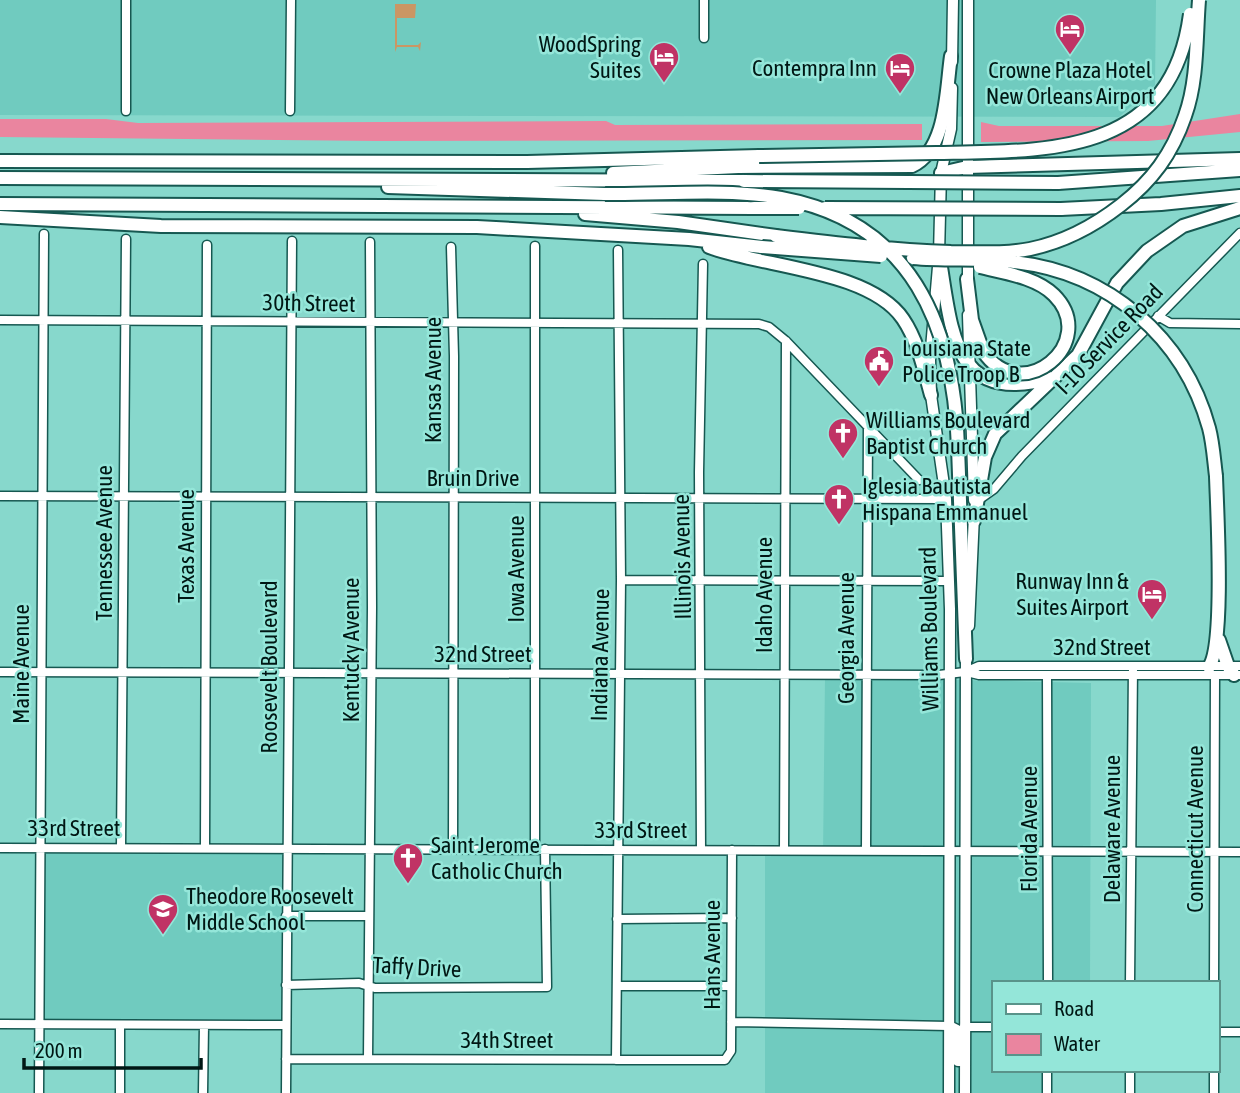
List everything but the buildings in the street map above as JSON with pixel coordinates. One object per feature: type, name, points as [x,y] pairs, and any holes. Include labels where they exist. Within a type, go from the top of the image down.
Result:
[{"type":"highway","points":[[0,161],[527,162],[1056,149],[1091,141],[1133,119],[1156,97],[1176,68],[1188,32],[1192,0]]},
{"type":"highway","points":[[498,207],[678,222],[906,250],[1001,253],[1032,249],[1085,229],[1129,199],[1160,170],[1186,114],[1193,79],[1199,0]]},
{"type":"highway","points":[[526,180],[738,167],[912,166],[924,161],[937,141],[951,56]]},
{"type":"highway","points":[[968,146],[979,162],[1006,168]]},
{"type":"highway","points":[[942,173],[967,167],[1006,168],[1240,159]]},
{"type":"highway","points":[[0,178],[1058,183],[1240,170]]},
{"type":"highway","points":[[134,179],[779,198],[826,211],[874,239],[913,279],[940,328],[951,369],[956,404],[952,501],[965,666]]},
{"type":"highway","points":[[0,204],[1061,209],[1161,204],[1240,196]]},
{"type":"highway","points":[[974,521],[985,457],[995,434],[1078,355],[1117,283],[1147,251],[1183,226],[1240,208]]},
{"type":"highway","points":[[0,217],[161,226],[477,227],[689,239],[959,262],[1013,262],[1058,270],[1090,282],[1138,314],[1164,341],[1188,376],[1210,430],[1216,476],[1217,622],[1212,671]]},
{"type":"highway","points":[[689,239],[750,259],[851,283],[882,300],[902,317],[910,332],[931,395]]},
{"type":"highway","points":[[939,255],[954,340],[970,367],[990,382],[1010,386],[1057,376]]},
{"type":"highway","points":[[959,262],[1005,273],[1041,286],[1054,294],[1065,313],[1068,335],[1063,349],[1037,371],[1023,373],[1001,369],[983,351],[972,320],[967,279]]},
{"type":"highway","points":[[1217,622],[1219,643],[1236,671]]},
{"type":"main road","name":"Williams Boulevard","points":[[949,1093],[951,673],[948,581],[952,501],[931,395],[932,320],[939,255],[942,173],[951,129],[953,0]]},
{"type":"main road","name":"Williams Boulevard","points":[[965,1092],[965,666],[973,590],[974,521],[967,279],[968,0]]},
{"type":"main road","points":[[949,970],[959,1021],[964,1027]]},
{"type":"main road","points":[[949,1026],[957,1030],[958,1066],[965,1092]]},
{"type":"street","points":[[126,0],[126,111]]},
{"type":"street","points":[[290,111],[291,0]]},
{"type":"street","points":[[704,0],[704,38]]},
{"type":"street","name":"I-10 Service Road","points":[[977,501],[994,489],[1240,233]]},
{"type":"street","name":"Maine Avenue","points":[[39,1093],[44,234]]},
{"type":"street","name":"Tennessee Avenue","points":[[121,847],[126,239]]},
{"type":"street","name":"Roosevelt Boulevard","points":[[286,1093],[289,321],[292,241]]},
{"type":"street","name":"Kentucky Avenue","points":[[368,1058],[370,242]]},
{"type":"street","name":"Texas Avenue","points":[[205,848],[207,245]]},
{"type":"street","name":"Kansas Avenue","points":[[451,247],[453,849]]},
{"type":"street","name":"Iowa Avenue","points":[[535,247],[535,673],[546,988]]},
{"type":"street","name":"Indiana Avenue","points":[[616,1060],[621,580],[618,250]]},
{"type":"street","name":"Illinois Avenue","points":[[701,850],[700,499],[703,264]]},
{"type":"street","points":[[1158,316],[1170,323],[1240,324]]},
{"type":"street","name":"30th Street","points":[[0,320],[618,323]]},
{"type":"street","points":[[618,323],[759,324],[769,327],[786,341],[919,480]]},
{"type":"street","name":"Idaho Avenue","points":[[784,850],[786,341]]},
{"type":"street","name":"Georgia Avenue","points":[[866,851],[868,425]]},
{"type":"street","name":"Bruin Drive","points":[[0,496],[952,501]]},
{"type":"street","points":[[621,580],[948,581]]},
{"type":"street","name":"32nd Street","points":[[0,671],[866,674],[951,673],[965,666],[1064,671],[1236,671]]},
{"type":"street","name":"32nd Street","points":[[965,666],[979,676],[1047,675],[1064,671]]},
{"type":"street","name":"Delaware Avenue","points":[[1130,981],[1133,671]]},
{"type":"street","name":"Connecticut Avenue","points":[[1212,671],[1214,981]]},
{"type":"street","name":"Florida Avenue","points":[[1047,675],[1048,981]]},
{"type":"street","name":"33rd Street","points":[[0,848],[1240,852]]},
{"type":"street","name":"Hans Avenue","points":[[727,1058],[732,1051],[732,850]]},
{"type":"street","points":[[286,916],[368,916]]},
{"type":"street","points":[[617,919],[732,918]]},
{"type":"street","name":"Taffy Drive","points":[[286,985],[359,983],[368,987],[546,988]]},
{"type":"street","points":[[617,986],[732,986]]},
{"type":"street","points":[[731,1022],[949,1026]]},
{"type":"street","points":[[0,1024],[286,1025]]},
{"type":"street","points":[[120,1025],[120,1093]]},
{"type":"street","points":[[203,1093],[204,1025]]},
{"type":"street","points":[[964,1027],[992,1027]]},
{"type":"street","points":[[1219,1032],[1240,1032]]},
{"type":"street","name":"34th Street","points":[[286,1059],[727,1058]]},
{"type":"street","points":[[1047,1072],[1047,1093]]},
{"type":"street","points":[[1130,1072],[1130,1093]]},
{"type":"street","points":[[1214,1072],[1214,1093]]},
{"type":"shaded area","points":[[0,0],[1156,0],[1155,85],[1119,117],[0,115]]},
{"type":"shaded area","points":[[395,4],[416,4],[415,18],[397,18],[397,45],[418,45],[421,42],[420,51],[418,47],[397,47],[395,52]]},
{"type":"shaded area","points":[[825,677],[1091,683],[1090,981],[992,981],[992,1072],[1052,1072],[1052,1093],[765,1093],[765,855],[823,855]]},
{"type":"shaded area","name":"Theodore Roosevelt Middle School","points":[[44,852],[283,854],[282,1020],[43,1019]]},
{"type":"water","points":[[1240,114],[1240,132],[1148,141],[981,142],[981,122],[999,126],[1162,126]]},
{"type":"water","points":[[0,119],[106,119],[138,123],[606,121],[615,125],[922,124],[922,140],[377,141],[0,137]]},
{"type":"place","name":"Crowne Plaza Hotel New Orleans Airport","points":[[1070,56]]},
{"type":"place","name":"WoodSpring Suites","points":[[664,84]]},
{"type":"place","name":"Contempra Inn","points":[[900,95]]},
{"type":"place","name":"Louisiana State Police Troop B","points":[[879,388]]},
{"type":"place","name":"Williams Boulevard Baptist Church","points":[[843,460]]},
{"type":"place","name":"Iglesia Bautista Hispana Emmanuel","points":[[839,526]]},
{"type":"place","name":"Runway Inn & Suites Airport","points":[[1152,621]]},
{"type":"place","name":"Saint Jerome Catholic Church","points":[[408,885]]},
{"type":"place","name":"Theodore Roosevelt Middle School","points":[[163,936]]}]
